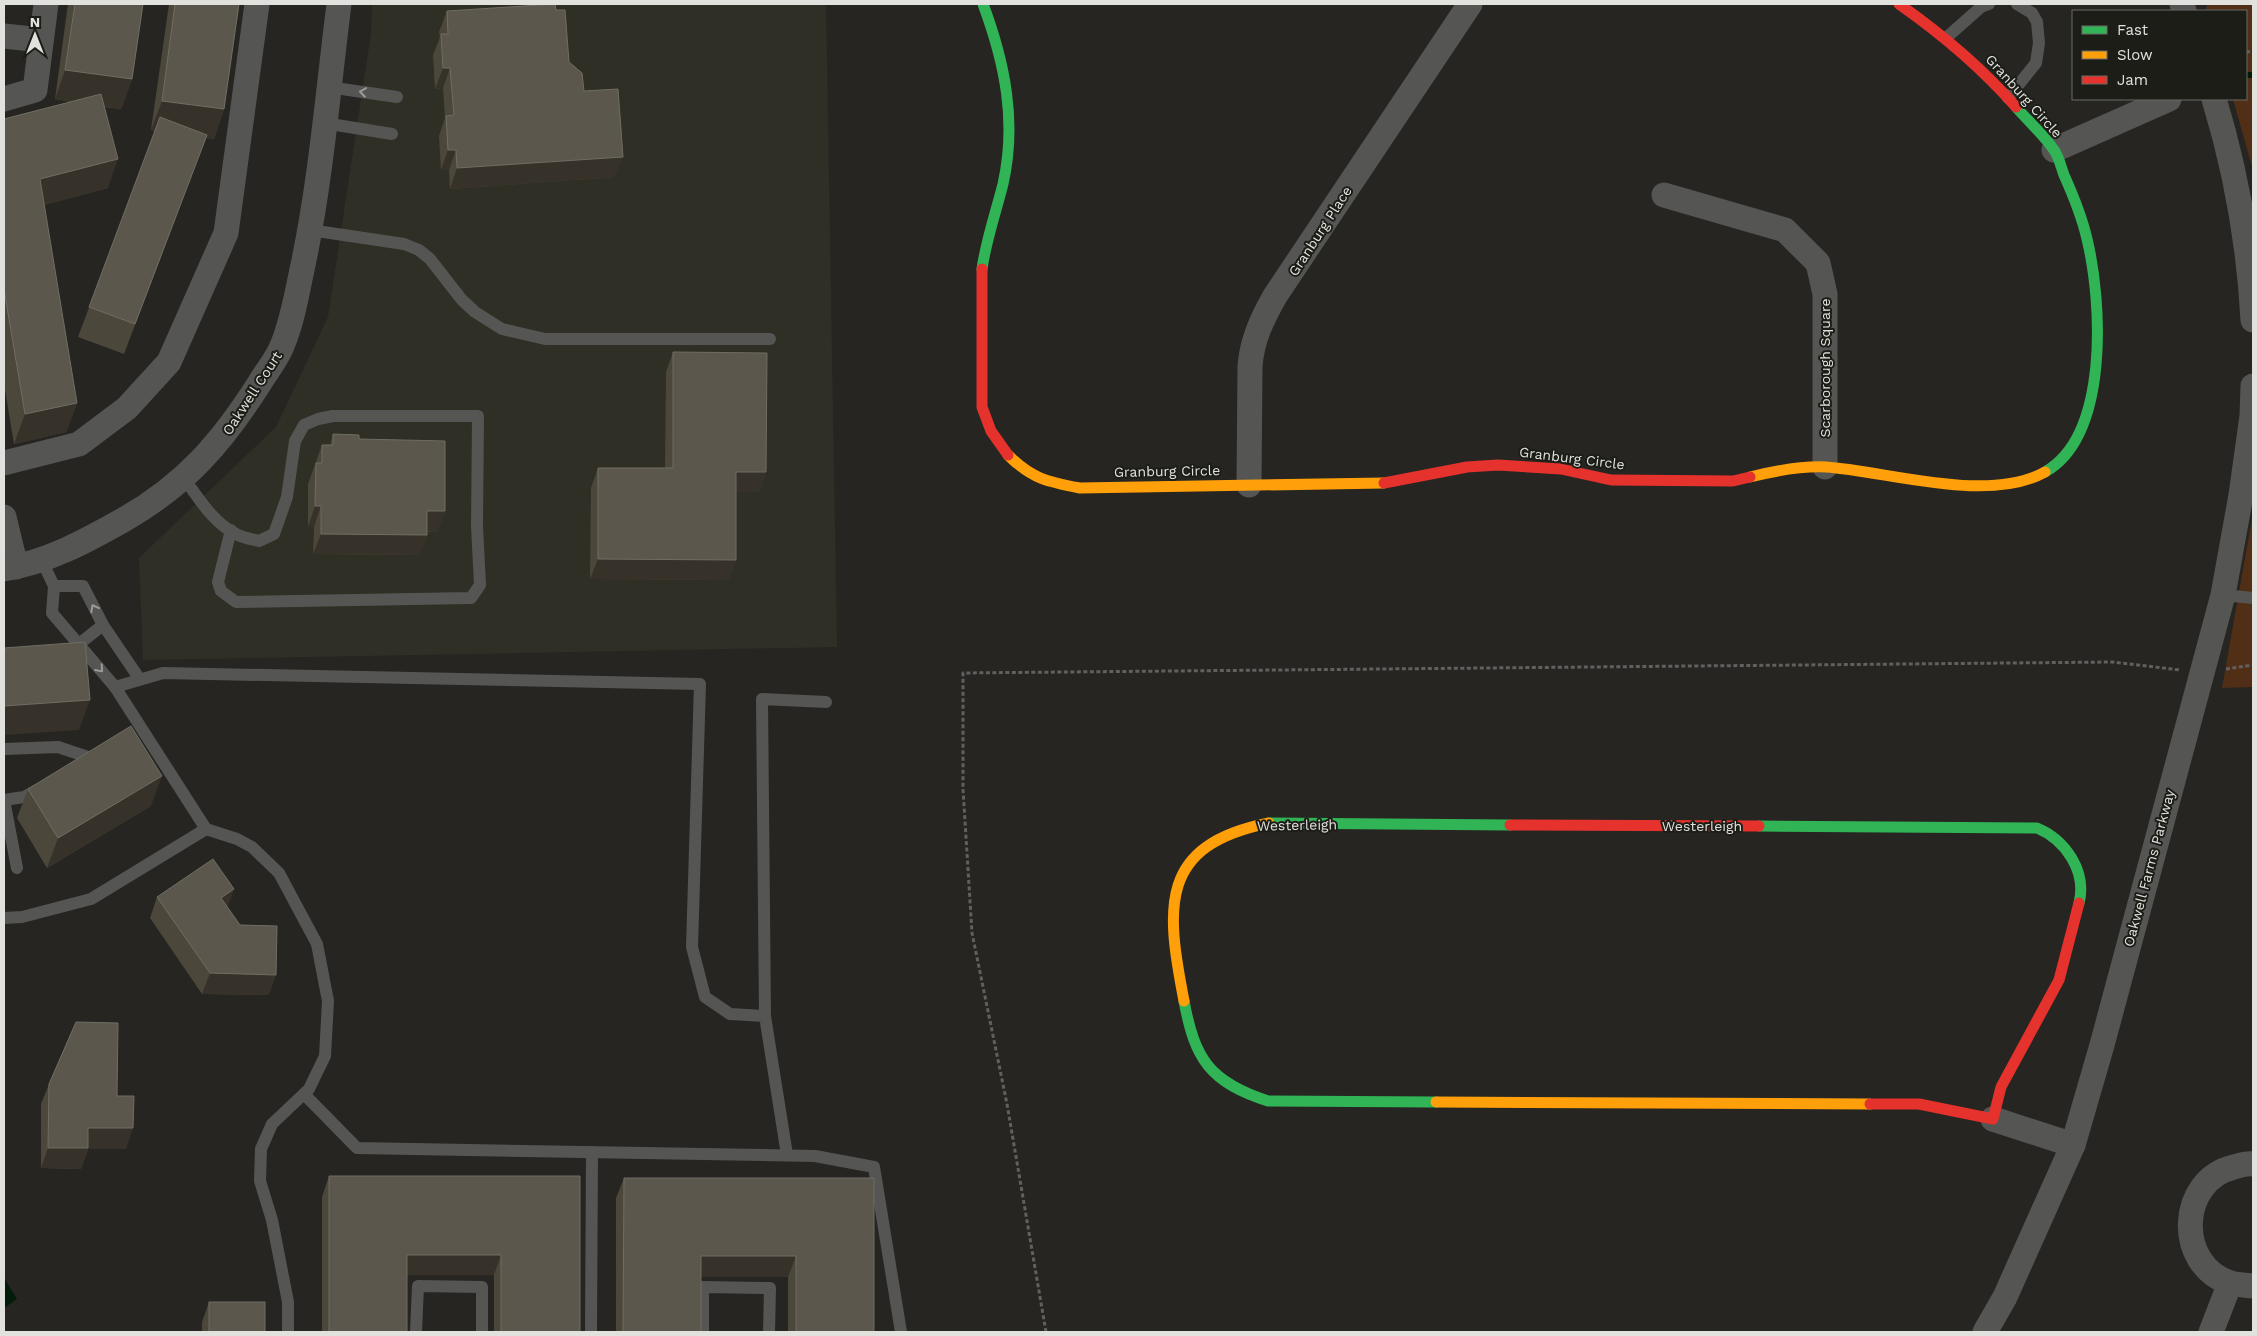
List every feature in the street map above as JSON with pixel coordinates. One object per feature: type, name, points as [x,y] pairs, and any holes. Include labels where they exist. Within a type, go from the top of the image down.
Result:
[{"type":"street","points":[[4,99],[35,90],[46,4]]},
{"type":"street","points":[[4,463],[79,444],[127,408],[169,362],[226,234],[257,4]]},
{"type":"street","name":"Oakwell Court","points":[[10,568],[42,561],[95,536],[138,511],[183,477],[216,446],[244,407],[282,347],[293,312],[310,230],[339,4]]},
{"type":"street","name":"Granburg Circle","points":[[983,4],[998,48],[1009,109],[1006,171],[1000,202],[984,253],[980,285],[982,408],[994,437],[1021,468],[1049,482],[1080,488],[1386,483],[1467,467],[1498,465],[1561,470],[1611,480],[1733,481],[1771,472],[1826,467],[1913,481],[1988,485],[2018,482],[2039,475],[2055,466],[2065,455],[2086,415],[2092,392],[2097,330],[2094,276],[2087,238],[2076,202],[2054,150],[1984,72],[1946,38],[1899,4]]},
{"type":"street","name":"Granburg Place","points":[[1249,485],[1251,350],[1260,322],[1470,4]]},
{"type":"street","points":[[4,36],[42,40]]},
{"type":"street","points":[[2054,150],[2167,100]]},
{"type":"street","points":[[2214,100],[2243,213],[2253,320]]},
{"type":"street","name":"Scarborough Square","points":[[1664,195],[1785,230],[1818,263],[1826,294],[1826,467]]},
{"type":"street","name":"Oakwell Farms Parkway","points":[[1985,1332],[2005,1297],[2073,1145],[2223,595],[2247,497],[2253,386]]},
{"type":"street","points":[[4,517],[10,568]]},
{"type":"street","name":"Westerleigh","points":[[1993,1119],[2001,1087],[2059,980],[2082,890],[2079,874],[2066,848],[2047,832],[2037,828],[1268,824],[1249,826],[1224,835],[1199,852],[1180,877],[1176,892],[1174,941],[1185,1004],[1195,1042],[1201,1056],[1218,1076],[1236,1090],[1268,1101],[1919,1104],[1962,1111],[1993,1119],[2073,1145]]},
{"type":"street","points":[[2211,1332],[2242,1285],[2209,1270],[2195,1251],[2189,1228],[2193,1204],[2205,1183],[2224,1169],[2253,1164]]},
{"type":"lane","points":[[1946,38],[1981,7],[1989,4]]},
{"type":"lane","points":[[2008,98],[2036,63],[2039,43],[2037,22],[2032,13],[2017,4]]},
{"type":"lane","points":[[328,87],[397,97]]},
{"type":"lane","points":[[324,124],[392,134]]},
{"type":"lane","points":[[310,230],[404,244],[419,250],[430,258],[462,300],[475,312],[502,329],[545,339],[770,339]]},
{"type":"lane","points":[[183,477],[212,516],[231,530],[236,534],[259,541],[274,534],[287,497],[294,441],[304,425],[318,419],[333,416],[478,416],[477,526],[480,585],[470,598],[236,602],[221,591],[218,582],[231,530]]},
{"type":"lane","points":[[42,561],[54,586],[52,612],[116,687],[134,727],[206,829],[237,840],[252,848],[279,872],[317,944],[328,1001],[325,1056],[309,1089],[272,1124],[261,1149],[260,1181],[272,1220],[288,1302],[288,1332]]},
{"type":"lane","points":[[54,586],[83,586],[103,625],[139,678]]},
{"type":"lane","points":[[2223,595],[2253,598]]},
{"type":"lane","points":[[79,644],[103,625]]},
{"type":"lane","points":[[116,687],[139,678],[163,673],[700,684],[692,947],[705,997],[730,1014],[765,1016]]},
{"type":"lane","points":[[786,1155],[765,1016],[762,698],[826,702]]},
{"type":"lane","points":[[4,749],[58,747],[94,756],[76,767]]},
{"type":"lane","points":[[18,868],[4,800],[24,797],[54,781]]},
{"type":"lane","points":[[4,918],[22,917],[91,899],[206,829]]},
{"type":"lane","points":[[304,1094],[357,1148],[815,1156],[874,1167],[901,1332]]},
{"type":"lane","points":[[591,1332],[592,1152]]},
{"type":"lane","points":[[416,1332],[418,1286],[482,1287],[482,1332]]},
{"type":"lane","points":[[703,1332],[704,1287],[770,1288],[769,1332]]},
{"type":"path","points":[[1046,1332],[1007,1104],[972,933],[962,789],[963,673],[2102,662],[2179,670]]},
{"type":"path","points":[[2227,669],[2253,665]]},
{"type":"shaded area","points":[[372,4],[826,4],[837,647],[143,660],[139,558],[276,427],[328,317],[371,33]]},
{"type":"shaded area","points":[[2207,4],[2253,4],[2253,170],[2233,100],[2247,100],[2247,10],[2206,10]]},
{"type":"shaded area","points":[[2253,513],[2253,687],[2222,688]]},
{"type":"shaded area","points":[[4,1278],[17,1299],[4,1308]]},
{"type":"building","points":[[75,4],[143,4],[132,79],[65,70]]},
{"type":"building","points":[[175,4],[239,4],[224,109],[162,101]]},
{"type":"building","points":[[555,4],[556,10],[565,10],[569,62],[582,73],[584,91],[618,89],[623,157],[457,168],[456,150],[448,150],[446,116],[454,115],[450,68],[443,68],[441,34],[448,34],[447,11]]},
{"type":"building","points":[[101,94],[118,159],[40,179],[77,403],[25,414],[4,289],[4,119]]},
{"type":"building","points":[[160,117],[207,135],[135,324],[89,307]]},
{"type":"building","points":[[673,352],[767,353],[766,472],[736,472],[736,560],[598,559],[598,468],[673,468]]},
{"type":"building","points":[[333,434],[359,435],[359,439],[445,441],[445,511],[427,511],[427,535],[321,534],[321,506],[315,506],[316,463],[322,463],[322,445],[333,445]]},
{"type":"building","points":[[85,642],[90,700],[4,706],[4,648]]},
{"type":"building","points":[[131,726],[162,776],[58,838],[28,789]]},
{"type":"building","points":[[213,859],[234,889],[221,898],[240,925],[277,926],[276,975],[210,973],[157,897]]},
{"type":"building","points":[[76,1022],[118,1023],[117,1096],[134,1096],[133,1128],[88,1128],[88,1148],[48,1148],[49,1084]]},
{"type":"building","points":[[329,1176],[580,1176],[580,1332],[501,1332],[501,1255],[407,1255],[407,1332],[329,1332]]},
{"type":"building","points":[[624,1178],[874,1178],[874,1332],[796,1332],[796,1256],[701,1256],[701,1332],[623,1332]]},
{"type":"building","points":[[209,1302],[265,1302],[265,1332],[209,1332]]},
{"type":"waterway","points":[[2247,75],[2253,75]]},
{"type":"traffic: fast","points":[[982,269],[1003,184],[1009,138],[1009,115],[1003,71],[983,4]]},
{"type":"traffic: fast","points":[[2016,107],[2046,139],[2057,156],[2085,231],[2096,296],[2096,365],[2091,398],[2081,429],[2066,454],[2045,472]]},
{"type":"traffic: fast","points":[[1269,823],[1510,825]]},
{"type":"traffic: fast","points":[[1759,826],[2037,828],[2057,840],[2072,858],[2080,880],[2079,903]]},
{"type":"traffic: fast","points":[[1184,1001],[1194,1039],[1200,1054],[1208,1066],[1219,1077],[1248,1094],[1268,1101],[1436,1102]]},
{"type":"traffic: slow","points":[[1008,455],[1025,469],[1041,478],[1080,488],[1384,483]]},
{"type":"traffic: slow","points":[[1750,477],[1788,469],[1826,467],[1967,486],[1995,485],[2022,481],[2045,472]]},
{"type":"traffic: slow","points":[[1184,1001],[1174,937],[1174,910],[1178,885],[1189,864],[1206,847],[1233,833],[1269,823]]},
{"type":"traffic: slow","points":[[1436,1102],[1870,1104]]},
{"type":"traffic: jam","points":[[1899,4],[1961,52],[2016,107]]},
{"type":"traffic: jam","points":[[982,269],[982,407],[991,431],[1008,455]]},
{"type":"traffic: jam","points":[[1384,483],[1467,467],[1498,465],[1561,469],[1611,480],[1733,481],[1750,477]]},
{"type":"traffic: jam","points":[[1510,825],[1759,826]]},
{"type":"traffic: jam","points":[[1870,1104],[1919,1104],[1993,1119],[2001,1087],[2059,980],[2079,903]]}]
